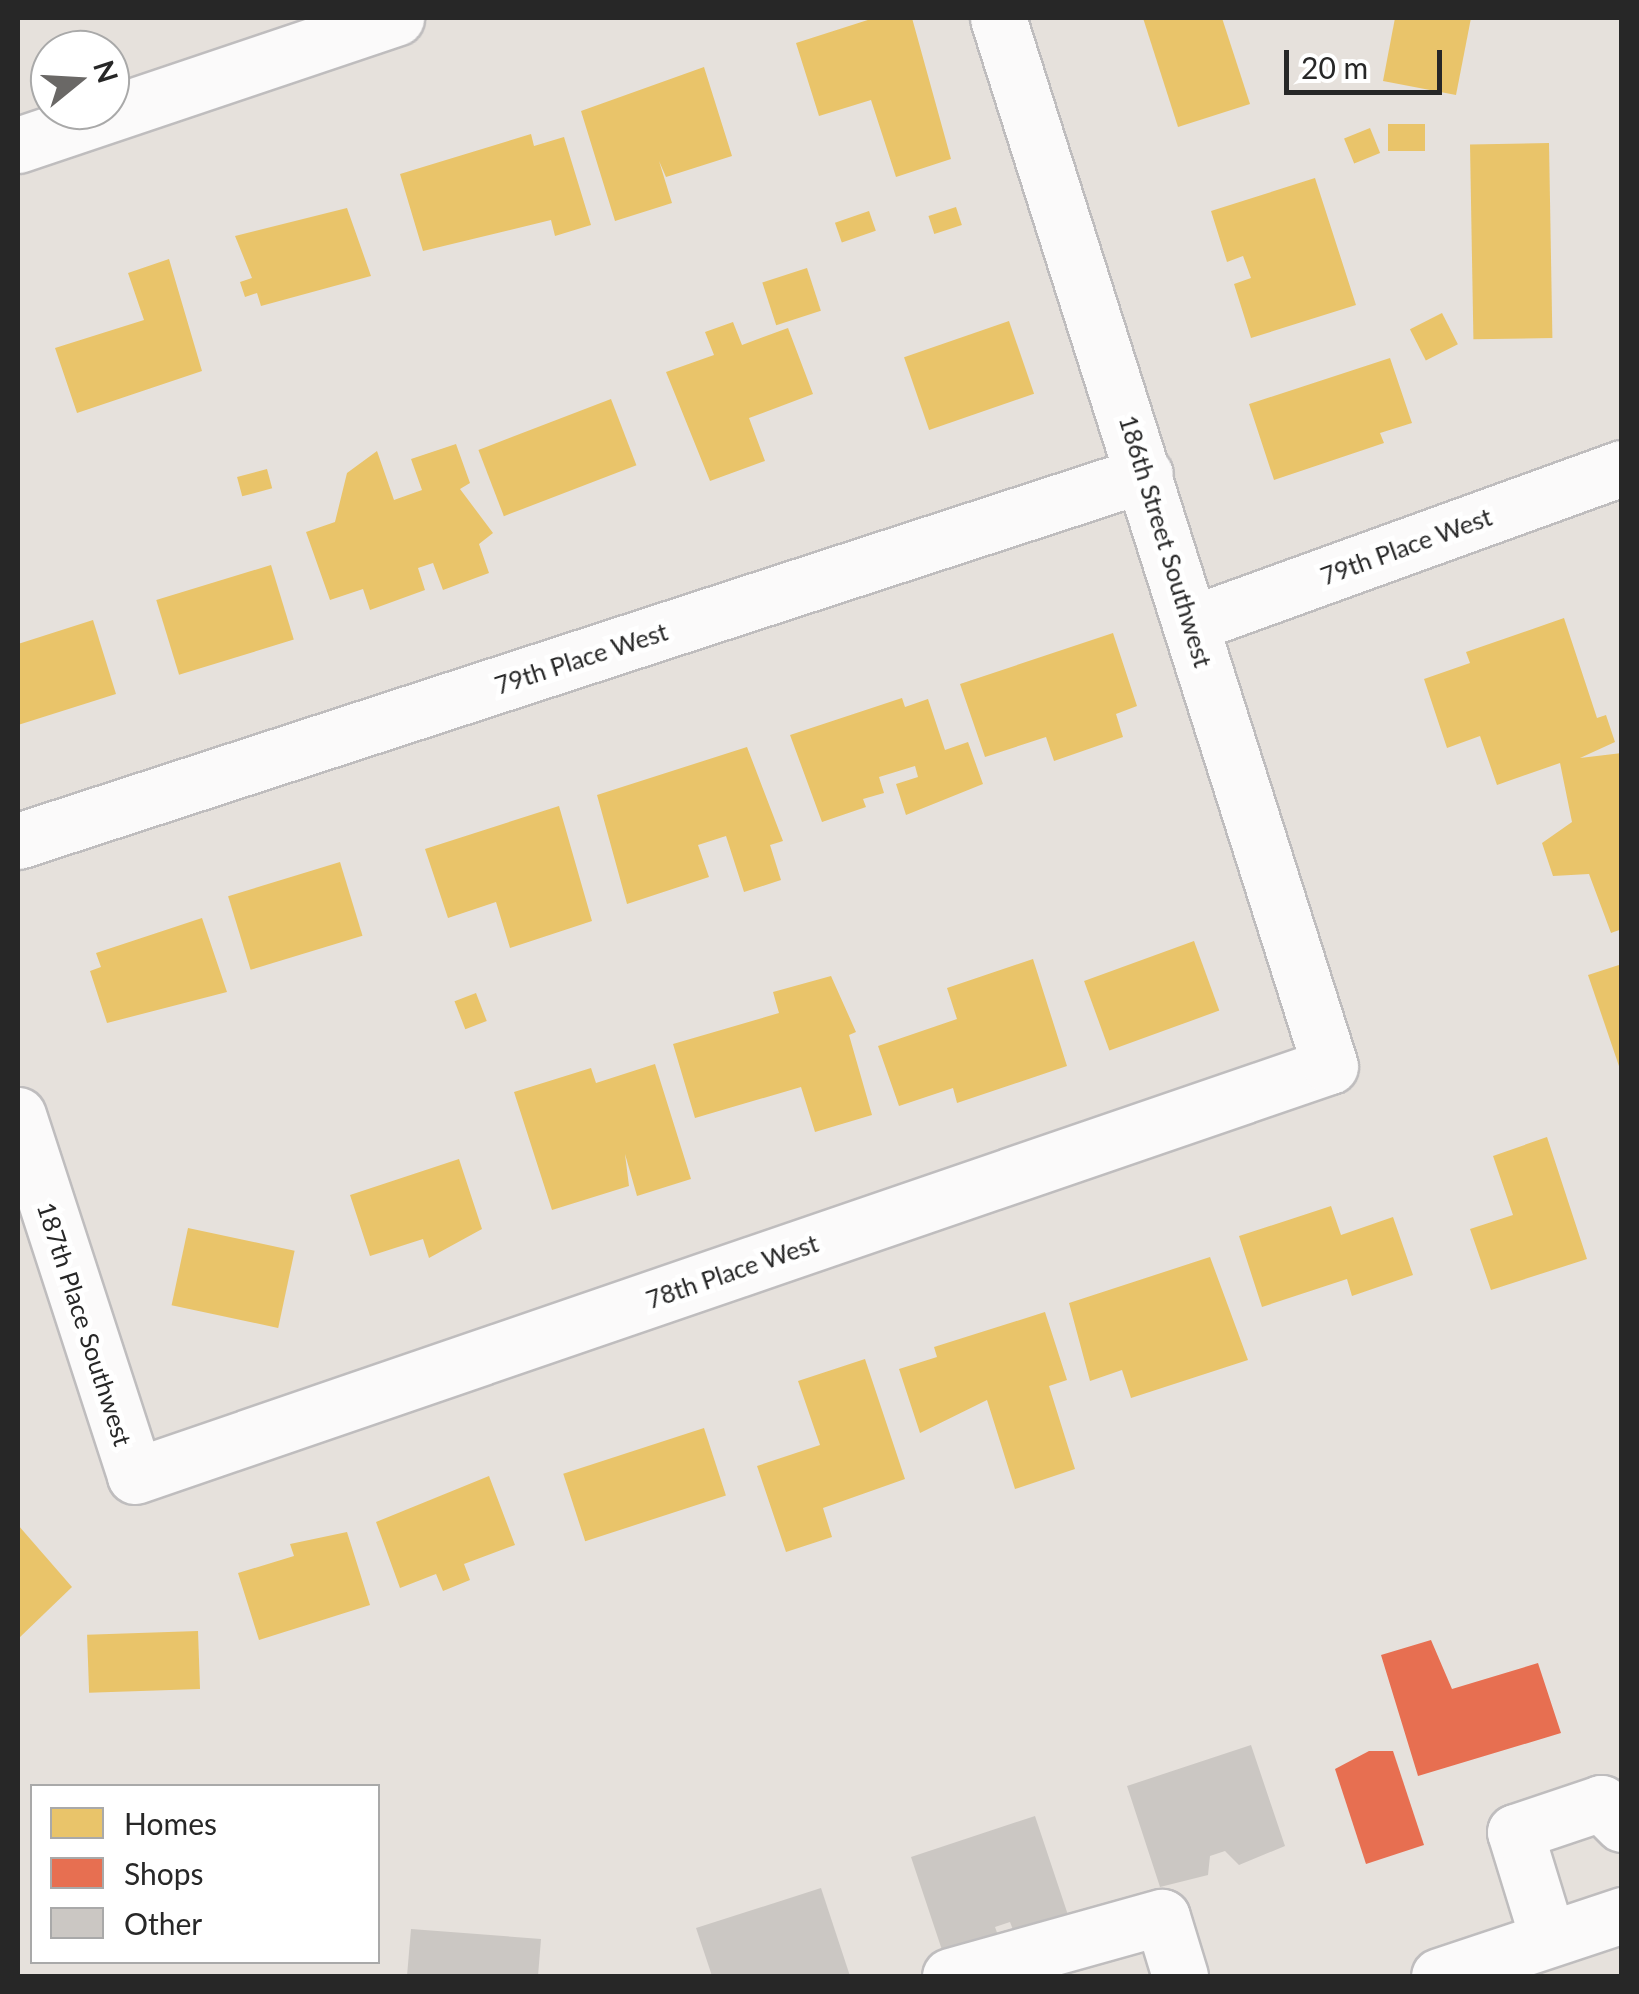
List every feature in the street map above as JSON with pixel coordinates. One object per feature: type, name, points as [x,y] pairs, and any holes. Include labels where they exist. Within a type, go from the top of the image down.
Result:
[{"type":"street","points":[[18,145],[396,18]]},
{"type":"street","name":"186th Street Southwest","points":[[998,18],[1330,1066]]},
{"type":"street","name":"79th Place West","points":[[1191,624],[1622,468]]},
{"type":"street","name":"79th Place West","points":[[18,841],[1145,474]]},
{"type":"street","name":"78th Place West","points":[[134,1476],[1330,1066]]},
{"type":"street","name":"187th Place Southwest","points":[[18,1116],[134,1476]]},
{"type":"street","points":[[1548,1940],[1515,1832],[1601,1803],[1622,1824]]},
{"type":"street","points":[[1439,1976],[1622,1915]]},
{"type":"street","points":[[950,1976],[1162,1917],[1180,1976]]},
{"type":"building: Homes","points":[[874,18],[912,18],[951,159],[896,177],[871,100],[819,116],[796,43]]},
{"type":"building: Homes","points":[[1143,18],[1222,18],[1250,104],[1178,127]]},
{"type":"building: Homes","points":[[1395,18],[1471,18],[1456,95],[1383,81]]},
{"type":"building: Homes","points":[[704,67],[732,156],[666,177],[659,161],[672,203],[615,221],[581,111]]},
{"type":"building: Homes","points":[[1388,124],[1425,124],[1425,151],[1388,151]]},
{"type":"building: Homes","points":[[1370,128],[1380,153],[1354,164],[1344,138]]},
{"type":"building: Homes","points":[[531,134],[534,146],[564,137],[591,225],[555,236],[551,220],[423,251],[400,174]]},
{"type":"building: Homes","points":[[1549,143],[1552,338],[1473,339],[1470,144]]},
{"type":"building: Homes","points":[[1315,178],[1356,305],[1251,338],[1234,284],[1251,278],[1243,256],[1227,262],[1211,211]]},
{"type":"building: Homes","points":[[956,207],[962,225],[934,234],[928,216]]},
{"type":"building: Homes","points":[[347,208],[371,276],[261,306],[257,293],[245,297],[240,282],[252,278],[235,236]]},
{"type":"building: Homes","points":[[869,211],[876,231],[842,243],[835,223]]},
{"type":"building: Homes","points":[[169,259],[202,371],[77,413],[55,348],[144,320],[128,273]]},
{"type":"building: Homes","points":[[807,268],[821,311],[776,325],[762,283]]},
{"type":"building: Homes","points":[[1442,313],[1458,344],[1426,361],[1410,329]]},
{"type":"building: Homes","points":[[1009,321],[1034,394],[929,430],[904,357]]},
{"type":"building: Homes","points":[[733,322],[742,345],[788,328],[813,394],[749,418],[765,461],[710,481],[666,372],[714,355],[705,332]]},
{"type":"building: Homes","points":[[1390,358],[1412,423],[1380,433],[1384,443],[1274,480],[1249,404]]},
{"type":"building: Homes","points":[[611,399],[636,465],[504,516],[478,450]]},
{"type":"building: Homes","points":[[456,444],[470,483],[460,489],[493,533],[479,544],[489,573],[443,590],[433,563],[418,568],[425,590],[370,610],[363,589],[330,600],[306,532],[335,522],[347,473],[377,451],[394,500],[422,490],[411,459]]},
{"type":"building: Homes","points":[[267,469],[272,488],[242,496],[237,477]]},
{"type":"building: Homes","points":[[271,565],[294,640],[179,675],[156,600]]},
{"type":"building: Homes","points":[[1564,618],[1597,718],[1606,715],[1615,742],[1580,758],[1622,753],[1622,929],[1611,933],[1589,874],[1553,876],[1542,843],[1572,822],[1560,763],[1497,785],[1480,736],[1447,748],[1424,679],[1470,663],[1466,652]]},
{"type":"building: Homes","points":[[93,620],[116,694],[18,725],[18,644]]},
{"type":"building: Homes","points":[[1113,633],[1137,706],[1116,714],[1123,737],[1054,761],[1046,737],[985,757],[960,684]]},
{"type":"building: Homes","points":[[902,698],[905,707],[928,699],[945,750],[968,742],[983,784],[906,815],[896,784],[918,777],[915,766],[879,777],[884,793],[863,799],[866,807],[822,822],[790,735]]},
{"type":"building: Homes","points":[[747,747],[783,841],[770,845],[781,880],[744,892],[726,836],[698,845],[709,877],[627,904],[597,795]]},
{"type":"building: Homes","points":[[559,806],[592,921],[510,948],[496,902],[448,918],[425,849]]},
{"type":"building: Homes","points":[[340,862],[363,936],[251,970],[228,896]]},
{"type":"building: Homes","points":[[202,918],[227,992],[107,1023],[90,971],[101,967],[96,953]]},
{"type":"building: Homes","points":[[1194,941],[1219,1011],[1109,1051],[1084,981]]},
{"type":"building: Homes","points":[[1033,959],[1067,1066],[957,1103],[953,1088],[899,1106],[878,1046],[957,1019],[947,988]]},
{"type":"building: Homes","points":[[1622,964],[1622,1071],[1621,1072],[1588,975]]},
{"type":"building: Homes","points":[[831,976],[856,1032],[849,1035],[872,1115],[815,1132],[801,1087],[695,1118],[673,1044],[779,1013],[773,992]]},
{"type":"building: Homes","points":[[476,993],[487,1021],[465,1029],[455,1001]]},
{"type":"building: Homes","points":[[655,1064],[691,1179],[637,1196],[625,1154],[629,1186],[552,1210],[514,1092],[591,1068],[596,1083]]},
{"type":"building: Homes","points":[[1547,1137],[1587,1259],[1491,1290],[1470,1229],[1513,1215],[1493,1156]]},
{"type":"building: Homes","points":[[459,1159],[482,1229],[429,1258],[423,1239],[370,1256],[350,1195]]},
{"type":"building: Homes","points":[[1331,1206],[1341,1235],[1393,1217],[1413,1275],[1352,1296],[1347,1279],[1262,1307],[1239,1236]]},
{"type":"building: Homes","points":[[188,1228],[295,1251],[278,1328],[172,1305]]},
{"type":"building: Homes","points":[[1210,1257],[1248,1360],[1131,1398],[1122,1370],[1090,1381],[1069,1303]]},
{"type":"building: Homes","points":[[1045,1312],[1067,1380],[1049,1386],[1075,1469],[1015,1489],[987,1400],[920,1433],[899,1369],[937,1357],[934,1347]]},
{"type":"building: Homes","points":[[865,1359],[905,1479],[823,1508],[832,1537],[786,1552],[757,1466],[820,1445],[798,1381]]},
{"type":"building: Homes","points":[[704,1428],[726,1496],[585,1541],[563,1474]]},
{"type":"building: Homes","points":[[489,1476],[515,1545],[464,1564],[470,1580],[443,1591],[436,1574],[400,1588],[376,1522]]},
{"type":"building: Homes","points":[[18,1525],[72,1587],[18,1639]]},
{"type":"building: Homes","points":[[347,1532],[370,1605],[259,1640],[238,1573],[294,1556],[290,1544]]},
{"type":"building: Homes","points":[[198,1631],[200,1689],[89,1693],[87,1635]]},
{"type":"building: Shops","points":[[1431,1640],[1452,1689],[1538,1663],[1561,1733],[1418,1776],[1381,1655]]},
{"type":"building: Shops","points":[[1369,1751],[1393,1751],[1424,1845],[1366,1864],[1335,1769]]},
{"type":"building: Other","points":[[1251,1745],[1285,1846],[1239,1865],[1225,1851],[1210,1856],[1208,1875],[1160,1887],[1127,1786]]},
{"type":"building: Other","points":[[1035,1816],[1069,1918],[1015,1935],[1010,1922],[995,1927],[1000,1941],[945,1959],[911,1857]]},
{"type":"building: Other","points":[[821,1888],[850,1976],[712,1976],[696,1928]]},
{"type":"building: Other","points":[[411,1929],[541,1939],[538,1976],[407,1976]]}]
